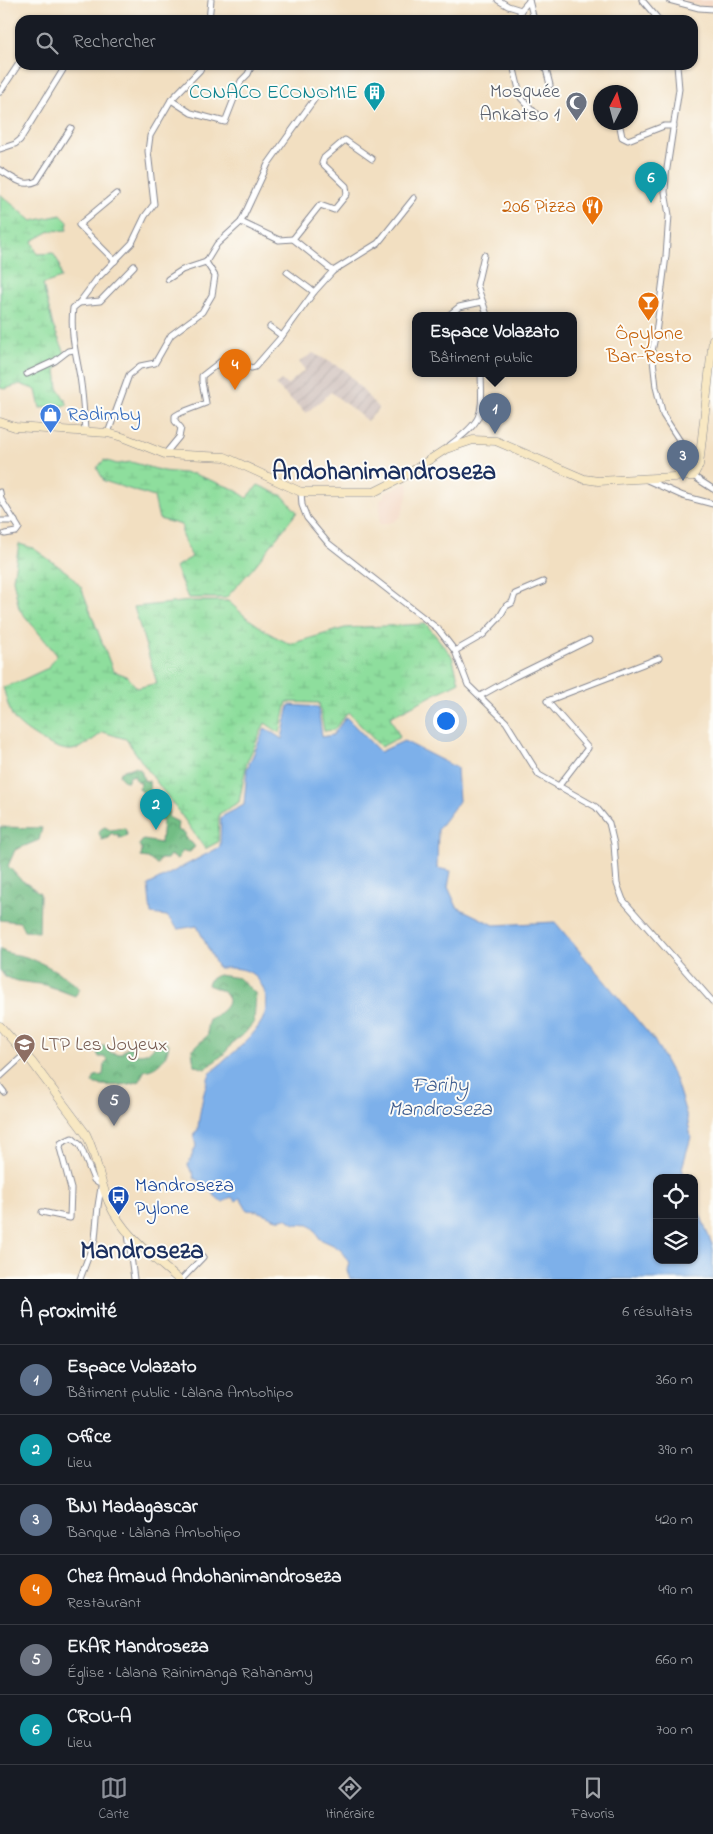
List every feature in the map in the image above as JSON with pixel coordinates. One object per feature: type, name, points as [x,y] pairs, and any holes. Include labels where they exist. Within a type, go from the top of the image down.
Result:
[{"type":"street","points":[[210,15],[211,0]]},
{"type":"street","points":[[498,0],[508,6],[521,10]]},
{"type":"street","points":[[520,15],[529,0]]},
{"type":"street","points":[[529,0],[533,15]]},
{"type":"street","points":[[642,0],[655,15]]},
{"type":"street","points":[[650,0],[650,8]]},
{"type":"street","points":[[669,0],[700,8],[713,9]]},
{"type":"street","points":[[0,92],[15,70]]},
{"type":"street","points":[[0,149],[15,144],[20,140],[63,70]]},
{"type":"street","points":[[85,432],[82,392],[71,323],[73,308],[97,279],[132,243],[145,216],[154,204],[148,151],[150,136],[171,100],[200,70]]},
{"type":"street","points":[[171,100],[191,113],[225,122],[241,81],[250,70]]},
{"type":"street","points":[[514,70],[521,98],[539,117],[542,115]]},
{"type":"street","points":[[546,70],[550,85]]},
{"type":"street","points":[[677,70],[679,89],[666,175],[665,192],[669,215],[666,256],[652,351],[656,387],[663,415],[691,458],[699,465]]},
{"type":"street","points":[[168,279],[182,270],[206,262],[217,244],[241,222],[268,164],[318,94]]},
{"type":"street","points":[[621,130],[622,137],[628,140],[664,126],[674,126]]},
{"type":"street","points":[[0,170],[21,183],[29,184],[37,181],[71,128]]},
{"type":"street","points":[[292,239],[320,204],[334,210],[347,194],[346,186],[322,163],[324,158],[342,140],[345,140],[372,159]]},
{"type":"street","points":[[115,261],[79,225],[116,194]]},
{"type":"street","points":[[166,454],[181,433],[181,428],[175,421],[175,416],[206,403],[202,376],[229,355],[251,368],[255,367],[282,336],[314,292],[333,271],[378,243],[414,198]]},
{"type":"street","points":[[241,222],[279,240],[292,239],[333,271]]},
{"type":"street","points":[[484,255],[477,285],[486,312]]},
{"type":"street","points":[[108,433],[129,375],[140,366],[155,363],[171,334],[202,312],[212,295],[215,276],[206,262]]},
{"type":"street","points":[[79,303],[100,301],[134,266]]},
{"type":"street","points":[[287,272],[314,292]]},
{"type":"street","points":[[453,312],[459,308],[482,302]]},
{"type":"street","points":[[270,327],[282,336]]},
{"type":"street","points":[[692,476],[699,465],[713,339]]},
{"type":"street","points":[[27,374],[74,350]]},
{"type":"street","points":[[0,422],[15,427],[108,433],[166,454],[225,457],[301,492],[374,492],[400,479],[446,449],[472,429],[479,417],[482,403],[481,377]]},
{"type":"street","points":[[446,449],[473,440],[496,441],[584,479],[598,481],[646,480],[692,476],[713,489]]},
{"type":"street","points":[[646,480],[683,496],[713,504]]},
{"type":"street","points":[[0,492],[18,530],[5,534]]},
{"type":"street","points":[[301,492],[302,505],[307,518],[315,530],[328,543],[438,629],[455,651],[468,685],[506,722],[539,776],[596,807],[609,823],[614,844],[617,884],[623,900],[712,1000]]},
{"type":"street","points":[[0,521],[15,521]]},
{"type":"street","points":[[455,651],[483,636],[499,618],[506,606],[512,602],[515,594],[543,582]]},
{"type":"street","points":[[480,696],[589,640]]},
{"type":"street","points":[[558,787],[588,748],[547,701],[659,658]]},
{"type":"street","points":[[0,1026],[25,1054],[86,1134],[92,1147],[108,1202],[128,1234],[178,1279]]},
{"type":"street","points":[[0,1077],[25,1054]]},
{"type":"street","points":[[42,1212],[70,1218],[71,1188],[60,1148],[61,1144],[72,1138],[80,1145],[94,1180],[98,1183],[102,1181]]},
{"type":"street","points":[[80,1279],[95,1239],[102,1181]]},
{"type":"street","points":[[128,1234],[134,1279]]},
{"type":"street","points":[[182,1279],[203,1257]]},
{"type":"shaded area","points":[[680,0],[713,0],[713,7],[700,6]]},
{"type":"shaded area","points":[[313,353],[345,370],[379,409],[367,421],[331,392],[306,413],[275,385],[281,380],[287,385],[305,370],[299,362]]},
{"type":"shaded area","points":[[408,482],[409,490],[401,516],[393,522],[379,525],[380,498],[385,497],[384,493]]},
{"type":"green space","points":[[0,194],[32,221],[61,215],[68,222],[67,230],[50,231],[32,241],[37,254],[53,253],[59,263],[61,278],[43,284],[53,326],[66,355],[56,369],[58,388],[68,405],[40,408],[36,390],[20,384],[5,389],[0,388]]},
{"type":"green space","points":[[104,460],[117,464],[131,462],[163,471],[194,474],[234,489],[247,498],[258,485],[283,496],[297,512],[254,567],[226,598],[188,598],[175,567],[192,557],[182,536],[182,525],[159,519],[154,497],[104,481],[97,468]]},
{"type":"green space","points":[[19,544],[33,548],[68,573],[81,587],[113,671],[127,676],[137,688],[157,683],[134,607],[191,601],[228,601],[246,617],[272,635],[290,644],[345,628],[426,624],[452,656],[459,682],[390,717],[400,737],[381,747],[348,712],[334,730],[324,731],[319,703],[287,702],[280,733],[265,723],[247,762],[239,802],[219,814],[218,842],[205,849],[126,739],[103,732],[80,747],[66,750],[33,735],[19,725],[13,717],[3,687],[48,668],[57,655],[19,609],[13,579]]},
{"type":"green space","points":[[135,767],[141,770],[144,780],[149,781],[150,792],[159,796],[159,804],[169,810],[168,817],[178,822],[177,830],[185,833],[186,839],[195,847],[190,852],[183,851],[177,859],[170,855],[167,859],[160,859],[157,865],[148,858],[141,857],[142,850],[139,845],[143,840],[161,843],[163,821],[150,817],[153,809],[145,801],[145,795],[139,788],[141,783],[136,780],[134,775],[129,777],[128,781],[121,778],[119,774],[124,770]]},
{"type":"green space","points":[[0,827],[42,828],[39,840],[15,850],[8,866],[20,879],[40,893],[39,932],[24,931],[20,922],[0,920]]},
{"type":"green space","points":[[105,827],[110,830],[125,828],[126,837],[119,838],[119,834],[111,833],[109,838],[102,840],[99,833]]},
{"type":"green space","points":[[0,949],[48,966],[69,979],[80,989],[75,996],[46,985],[5,977],[0,970]]},
{"type":"green space","points":[[218,975],[239,978],[256,994],[254,1022],[244,1034],[234,1041],[224,1054],[205,1069],[194,1065],[192,1050],[208,1035],[209,1019],[221,1012],[227,1004],[227,996],[223,992],[208,985],[209,980]]},
{"type":"green space","points":[[157,1040],[163,1040],[169,1044],[166,1054],[158,1065],[144,1071],[140,1081],[116,1085],[92,1083],[95,1076],[103,1075],[104,1065],[108,1060],[105,1057],[99,1057],[96,1050],[104,1045],[110,1053],[120,1054],[128,1047],[132,1048],[134,1054],[142,1054],[151,1050]]},
{"type":"water","name":"Farihy Mandroseza","points":[[289,705],[318,707],[322,737],[333,735],[346,717],[380,752],[404,741],[457,768],[459,801],[438,829],[437,868],[451,871],[448,887],[457,907],[494,925],[555,922],[654,1040],[676,1081],[691,1137],[682,1168],[684,1174],[653,1174],[653,1264],[698,1264],[698,1209],[713,1247],[713,1279],[350,1279],[347,1270],[349,1263],[342,1251],[320,1239],[309,1225],[295,1224],[286,1218],[276,1219],[259,1211],[247,1210],[240,1198],[236,1201],[231,1197],[223,1202],[194,1178],[193,1172],[188,1165],[196,1146],[194,1137],[195,1132],[198,1130],[202,1101],[210,1074],[256,1030],[266,1011],[266,1000],[259,981],[250,972],[232,968],[218,968],[197,926],[178,929],[167,916],[151,914],[148,885],[220,847],[221,817],[244,805],[247,769],[265,728],[282,739]]},
{"type":"place","name":"CONACO ECONOMIE","points":[[374,112]]},
{"type":"place","name":"Mosquée Ankatso 1","points":[[576,122]]},
{"type":"place","name":"CROU-A","points":[[651,203]]},
{"type":"place","name":"206 Pizza","points":[[592,226]]},
{"type":"place","name":"Ôpylone Bar-Resto","points":[[649,321]]},
{"type":"place","name":"Chez Arnaud Andohanimandroseza","points":[[235,390]]},
{"type":"place","name":"Radimby","points":[[51,434]]},
{"type":"place","name":"Espace Volazato","points":[[495,434]]},
{"type":"place","name":"BNI Madagascar","points":[[683,481]]},
{"type":"place","name":"Office","points":[[156,830]]},
{"type":"place","name":"LTP Les Joyeux","points":[[25,1064]]},
{"type":"place","name":"EKAR Mandroseza","points":[[114,1126]]},
{"type":"place","name":"Mandroseza Pylone","points":[[119,1216]]},
{"type":"district","name":"Andohanimandroseza","points":[[384,473]]},
{"type":"district","name":"Mandroseza","points":[[142,1252]]}]
